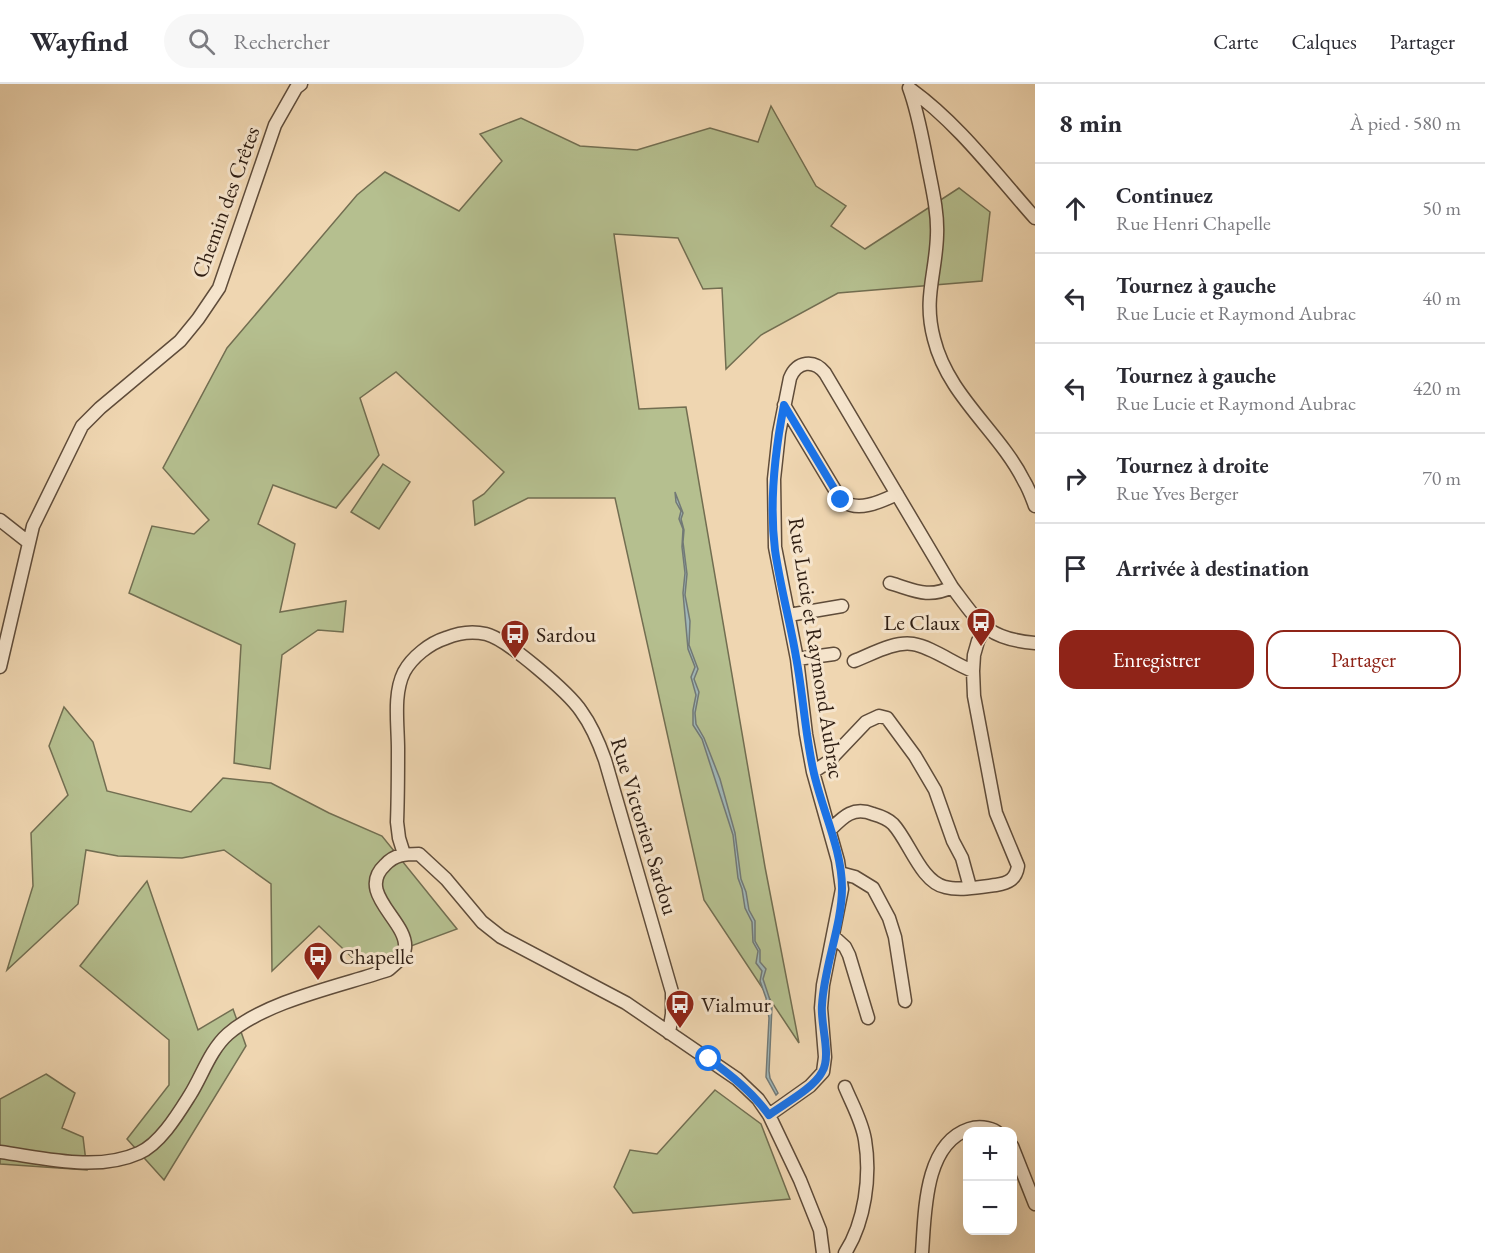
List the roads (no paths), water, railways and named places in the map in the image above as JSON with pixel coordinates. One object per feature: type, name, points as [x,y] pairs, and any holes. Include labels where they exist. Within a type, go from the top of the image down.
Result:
[{"type":"street","name":"Chemin des Crêtes","points":[[1,660],[33,526],[82,426],[100,408],[180,341],[219,288],[275,125],[296,88],[301,84]]},
{"type":"street","points":[[906,86],[933,105],[952,124],[1035,218]]},
{"type":"street","points":[[906,86],[915,106],[938,234],[928,313],[934,342],[954,384],[1024,480],[1035,506]]},
{"type":"street","name":"Rue Lucie et Raymond Aubrac","points":[[769,1115],[810,1086],[823,1072],[825,1057],[821,1008],[823,985],[842,889],[830,830],[813,772],[797,660],[775,547],[773,513],[778,433],[793,370],[807,363],[820,368],[952,587],[985,628],[1017,642],[1035,643]]},
{"type":"street","points":[[784,405],[846,505],[854,507],[864,505],[882,501],[897,494]]},
{"type":"street","points":[[0,520],[28,542]]},
{"type":"street","points":[[890,583],[930,594],[937,594],[952,587]]},
{"type":"street","points":[[789,615],[842,606]]},
{"type":"street","points":[[830,830],[852,811],[870,812],[893,824],[919,865],[933,881],[945,887],[969,887],[1010,882],[1016,875],[1018,866],[994,802],[974,696],[973,671],[978,641],[985,628]]},
{"type":"street","name":"Rue Victorien Sardou","points":[[404,854],[397,822],[398,710],[401,680],[415,658],[439,640],[455,635],[488,634],[519,652],[580,708],[598,740],[672,992],[669,1033]]},
{"type":"street","points":[[854,661],[891,647],[911,644],[922,646],[973,671]]},
{"type":"street","points":[[797,660],[834,654]]},
{"type":"street","points":[[813,772],[828,762],[866,722],[879,716],[887,718],[915,756],[935,790],[953,841],[962,858],[969,887]]},
{"type":"street","points":[[0,1152],[75,1162],[110,1162],[141,1153],[166,1131],[214,1052],[226,1036],[240,1025],[257,1014],[288,1002],[388,970],[400,959],[405,948],[401,933],[382,903],[376,885],[379,870],[392,858],[404,854],[419,854],[446,879],[482,922],[501,937],[626,1003],[737,1079],[758,1099],[769,1115],[820,1230],[823,1253]]},
{"type":"street","points":[[840,873],[855,877],[873,888],[885,911],[896,937],[905,1001]]},
{"type":"street","points":[[834,937],[845,946],[849,955],[868,1018]]},
{"type":"street","points":[[845,1087],[865,1139],[866,1158],[865,1189],[860,1218],[845,1253]]},
{"type":"street","points":[[922,1253],[925,1207],[932,1176],[945,1144],[963,1131]]},
{"type":"street","points":[[1017,1159],[1035,1204]]},
{"type":"water","points":[[675,492],[683,513],[681,519],[684,530],[683,542],[687,574],[685,595],[690,621],[689,645],[698,669],[694,679],[699,692],[695,713],[696,724],[720,779],[735,833],[741,879],[749,910],[755,921],[755,941],[760,950],[760,962],[766,969],[763,979],[772,1006],[769,1071],[778,1093],[776,1095],[766,1077],[769,1018],[766,998],[760,981],[762,971],[756,963],[758,951],[753,942],[752,922],[745,908],[738,878],[733,835],[702,739],[693,725],[696,695],[691,677],[695,667],[688,649],[683,593],[685,573],[682,547],[683,529],[679,519],[681,511],[676,502]]},
{"type":"place","name":"Le Claux","points":[[981,648]]},
{"type":"place","name":"Sardou","points":[[515,660]]},
{"type":"place","name":"Chapelle","points":[[318,982]]},
{"type":"place","name":"Vialmur","points":[[680,1030]]}]
